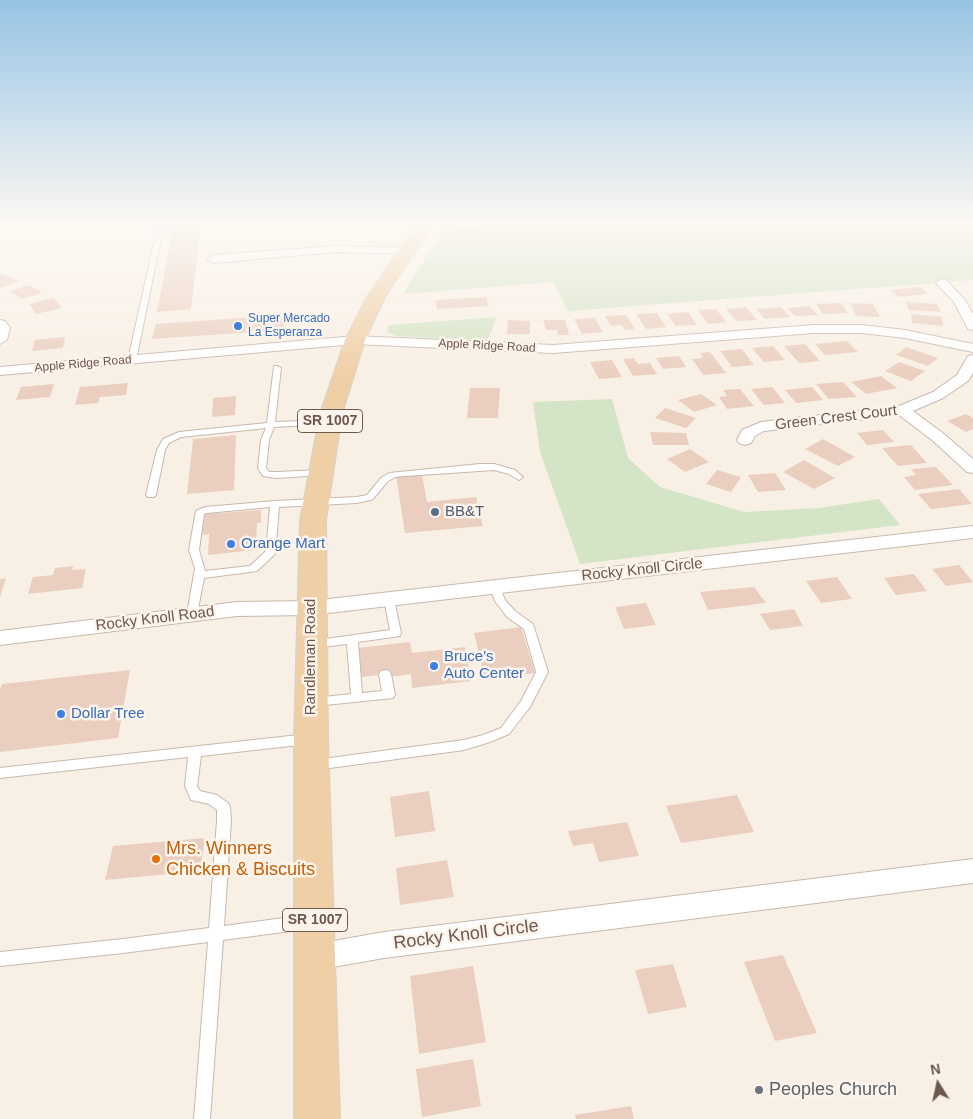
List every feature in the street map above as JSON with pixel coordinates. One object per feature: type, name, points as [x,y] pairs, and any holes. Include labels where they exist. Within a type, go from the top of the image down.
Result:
[{"type":"main road","name":"Randleman Road","points":[[317,1119],[311,735],[313,520],[330,422],[355,340],[376,297],[391,274]]},
{"type":"street","points":[[942,283],[959,300],[973,326]]},
{"type":"street","points":[[0,324],[3,328],[0,340]]},
{"type":"street","name":"Apple Ridge Road","points":[[0,371],[355,340],[553,349],[814,329],[862,329],[905,334],[973,348]]},
{"type":"street","name":"Green Crest Court","points":[[745,440],[748,433],[761,427],[902,410],[938,395],[963,378],[973,359]]},
{"type":"street","points":[[902,410],[938,437],[973,468]]},
{"type":"street","name":"Rocky Knoll Circle","points":[[311,608],[973,532]]},
{"type":"street","name":"Rocky Knoll Road","points":[[0,638],[237,608],[311,608]]},
{"type":"street","name":"Rocky Knoll Circle","points":[[315,939],[384,945],[973,871]]},
{"type":"lane","points":[[132,360],[150,274]]},
{"type":"lane","points":[[277,368],[271,425],[265,440],[262,468],[266,474],[276,476],[321,473]]},
{"type":"lane","points":[[151,496],[161,450],[166,441],[179,435],[271,425],[330,422]]},
{"type":"lane","points":[[192,614],[200,568],[194,550],[199,513],[206,510],[275,504],[316,503],[370,497],[384,480],[392,475],[405,473],[494,467],[512,472],[519,477]]},
{"type":"lane","points":[[199,575],[254,569],[260,564],[271,552],[275,504]]},
{"type":"lane","points":[[0,773],[195,752],[311,735],[464,745],[486,739],[505,731],[526,704],[542,672],[529,627],[511,614],[500,602],[495,587]]},
{"type":"lane","points":[[312,644],[352,639],[383,640],[396,633],[390,599]]},
{"type":"lane","points":[[352,639],[357,698]]},
{"type":"lane","points":[[311,735],[357,698],[389,695],[385,674]]},
{"type":"lane","points":[[195,752],[190,786],[196,796],[212,799],[223,807],[224,821],[202,1119]]},
{"type":"lane","points":[[0,959],[216,934],[315,939]]},
{"type":"green space","points":[[415,274],[973,274],[973,280],[568,311],[553,282],[403,294]]},
{"type":"green space","points":[[497,317],[487,341],[396,336],[387,332],[389,325]]},
{"type":"green space","points":[[612,399],[628,458],[660,487],[744,512],[819,508],[879,499],[900,525],[580,564],[540,452],[533,402]]},
{"type":"building","points":[[3,274],[19,281],[0,288],[0,275]]},
{"type":"building","points":[[164,274],[195,274],[191,309],[157,312]]},
{"type":"building","points":[[30,285],[42,293],[22,299],[9,291]]},
{"type":"building","points":[[920,287],[928,294],[899,297],[890,290]]},
{"type":"building","points":[[486,297],[489,306],[437,309],[435,300]]},
{"type":"building","points":[[54,298],[62,308],[36,314],[29,304]]},
{"type":"building","points":[[906,302],[937,304],[941,312],[909,310]]},
{"type":"building","points":[[841,303],[848,313],[823,314],[816,304]]},
{"type":"building","points":[[850,303],[873,304],[880,317],[856,316]]},
{"type":"building","points":[[809,306],[818,315],[795,316],[787,308]]},
{"type":"building","points":[[746,307],[757,320],[737,321],[726,309]]},
{"type":"building","points":[[781,307],[790,317],[765,319],[756,309]]},
{"type":"building","points":[[716,309],[726,322],[708,324],[698,310]]},
{"type":"building","points":[[688,312],[697,325],[676,326],[667,314]]},
{"type":"building","points":[[657,313],[666,327],[646,329],[636,314]]},
{"type":"building","points":[[911,314],[942,317],[943,326],[912,323]]},
{"type":"building","points":[[284,315],[284,330],[152,339],[156,324]]},
{"type":"building","points":[[626,315],[635,329],[625,330],[622,325],[611,326],[605,316]]},
{"type":"building","points":[[595,318],[603,332],[582,334],[574,319]]},
{"type":"building","points":[[508,320],[530,321],[530,334],[507,334]]},
{"type":"building","points":[[543,320],[565,320],[569,335],[558,335],[557,330],[546,330]]},
{"type":"building","points":[[65,337],[63,348],[32,351],[35,340]]},
{"type":"building","points":[[847,341],[858,352],[825,355],[815,344]]},
{"type":"building","points":[[805,344],[820,361],[799,363],[784,346]]},
{"type":"building","points":[[773,346],[785,360],[764,362],[752,348]]},
{"type":"building","points":[[906,347],[938,358],[928,366],[896,355]]},
{"type":"building","points":[[742,349],[754,365],[732,367],[720,351]]},
{"type":"building","points":[[710,352],[726,373],[703,375],[692,359],[703,358],[700,353]]},
{"type":"building","points":[[679,356],[686,367],[663,369],[656,358]]},
{"type":"building","points":[[634,358],[638,364],[650,363],[657,374],[633,376],[623,359]]},
{"type":"building","points":[[612,360],[622,377],[599,379],[590,362]]},
{"type":"building","points":[[899,362],[925,371],[911,381],[885,371]]},
{"type":"building","points":[[881,376],[897,388],[866,394],[851,382]]},
{"type":"building","points":[[843,382],[857,397],[829,399],[816,384]]},
{"type":"building","points":[[128,383],[126,395],[100,397],[98,403],[75,405],[80,387]]},
{"type":"building","points":[[54,384],[50,397],[16,400],[21,387]]},
{"type":"building","points":[[772,387],[785,403],[764,405],[751,389]]},
{"type":"building","points":[[812,387],[823,400],[796,403],[785,390]]},
{"type":"building","points":[[470,388],[500,388],[498,418],[467,418]]},
{"type":"building","points":[[740,389],[754,406],[727,409],[719,397],[727,396],[723,390]]},
{"type":"building","points":[[701,394],[717,405],[694,412],[678,400]]},
{"type":"building","points":[[236,396],[235,415],[212,417],[213,398]]},
{"type":"building","points":[[665,408],[696,418],[686,428],[655,418]]},
{"type":"building","points":[[966,414],[973,418],[973,429],[966,432],[947,421]]},
{"type":"building","points":[[883,430],[894,442],[867,445],[857,433]]},
{"type":"building","points":[[650,432],[686,433],[689,445],[653,445]]},
{"type":"building","points":[[236,435],[234,490],[187,494],[193,439]]},
{"type":"building","points":[[823,439],[855,457],[838,466],[805,449]]},
{"type":"building","points":[[911,445],[927,463],[898,466],[882,448]]},
{"type":"building","points":[[690,449],[709,462],[685,472],[667,459]]},
{"type":"building","points":[[804,460],[835,478],[814,489],[783,472]]},
{"type":"building","points":[[936,467],[953,485],[915,490],[904,477],[916,475],[911,469]]},
{"type":"building","points":[[717,470],[741,477],[731,492],[706,484]]},
{"type":"building","points":[[775,473],[786,490],[758,492],[748,475]]},
{"type":"building","points":[[422,474],[427,502],[476,497],[483,526],[405,533],[396,476]]},
{"type":"building","points":[[959,489],[972,504],[931,509],[918,494]]},
{"type":"building","points":[[261,510],[261,523],[257,523],[256,550],[208,555],[209,534],[202,535],[205,514]]},
{"type":"building","points":[[959,565],[973,582],[946,586],[932,569]]},
{"type":"building","points":[[73,566],[72,570],[86,569],[82,588],[28,594],[33,577],[53,575],[55,568]]},
{"type":"building","points":[[914,574],[927,591],[896,595],[884,578]]},
{"type":"building","points":[[837,577],[852,599],[821,603],[806,581]]},
{"type":"building","points":[[6,578],[0,597],[0,579]]},
{"type":"building","points":[[754,587],[766,603],[708,610],[700,592]]},
{"type":"building","points":[[646,603],[656,625],[624,629],[615,607]]},
{"type":"building","points":[[794,609],[803,626],[770,630],[760,614]]},
{"type":"building","points":[[521,627],[535,673],[485,680],[474,633]]},
{"type":"building","points":[[410,642],[412,653],[465,647],[471,681],[412,688],[411,674],[388,677],[388,674],[360,677],[358,648]]},
{"type":"building","name":"Dollar Tree","points":[[130,670],[118,738],[0,752],[0,689],[2,684]]},
{"type":"building","points":[[429,791],[435,831],[395,837],[390,797]]},
{"type":"building","points":[[737,795],[754,832],[681,843],[666,806]]},
{"type":"building","points":[[627,822],[639,856],[599,862],[593,843],[573,846],[568,831]]},
{"type":"building","name":"Mrs. Winners Chicken & Biscuits","points":[[205,838],[200,871],[105,880],[113,846]]},
{"type":"building","points":[[447,860],[454,897],[400,905],[396,868]]},
{"type":"building","points":[[783,955],[817,1033],[775,1041],[744,962]]},
{"type":"building","points":[[673,964],[687,1007],[648,1014],[635,970]]},
{"type":"building","points":[[473,966],[486,1042],[419,1054],[410,976]]},
{"type":"building","points":[[473,1059],[481,1106],[422,1117],[416,1069]]},
{"type":"building","points":[[631,1106],[634,1119],[576,1119],[575,1115]]},
{"type":"place","name":"Super Mercado La Esperanza","points":[[238,326]]},
{"type":"place","name":"BB&T","points":[[435,512]]},
{"type":"place","name":"Orange Mart","points":[[231,544]]},
{"type":"place","name":"Bruce's Auto Center","points":[[434,666]]},
{"type":"place","name":"Dollar Tree","points":[[61,714]]},
{"type":"place","name":"Mrs. Winners Chicken & Biscuits","points":[[156,859]]},
{"type":"place","name":"Peoples Church","points":[[759,1090]]}]
